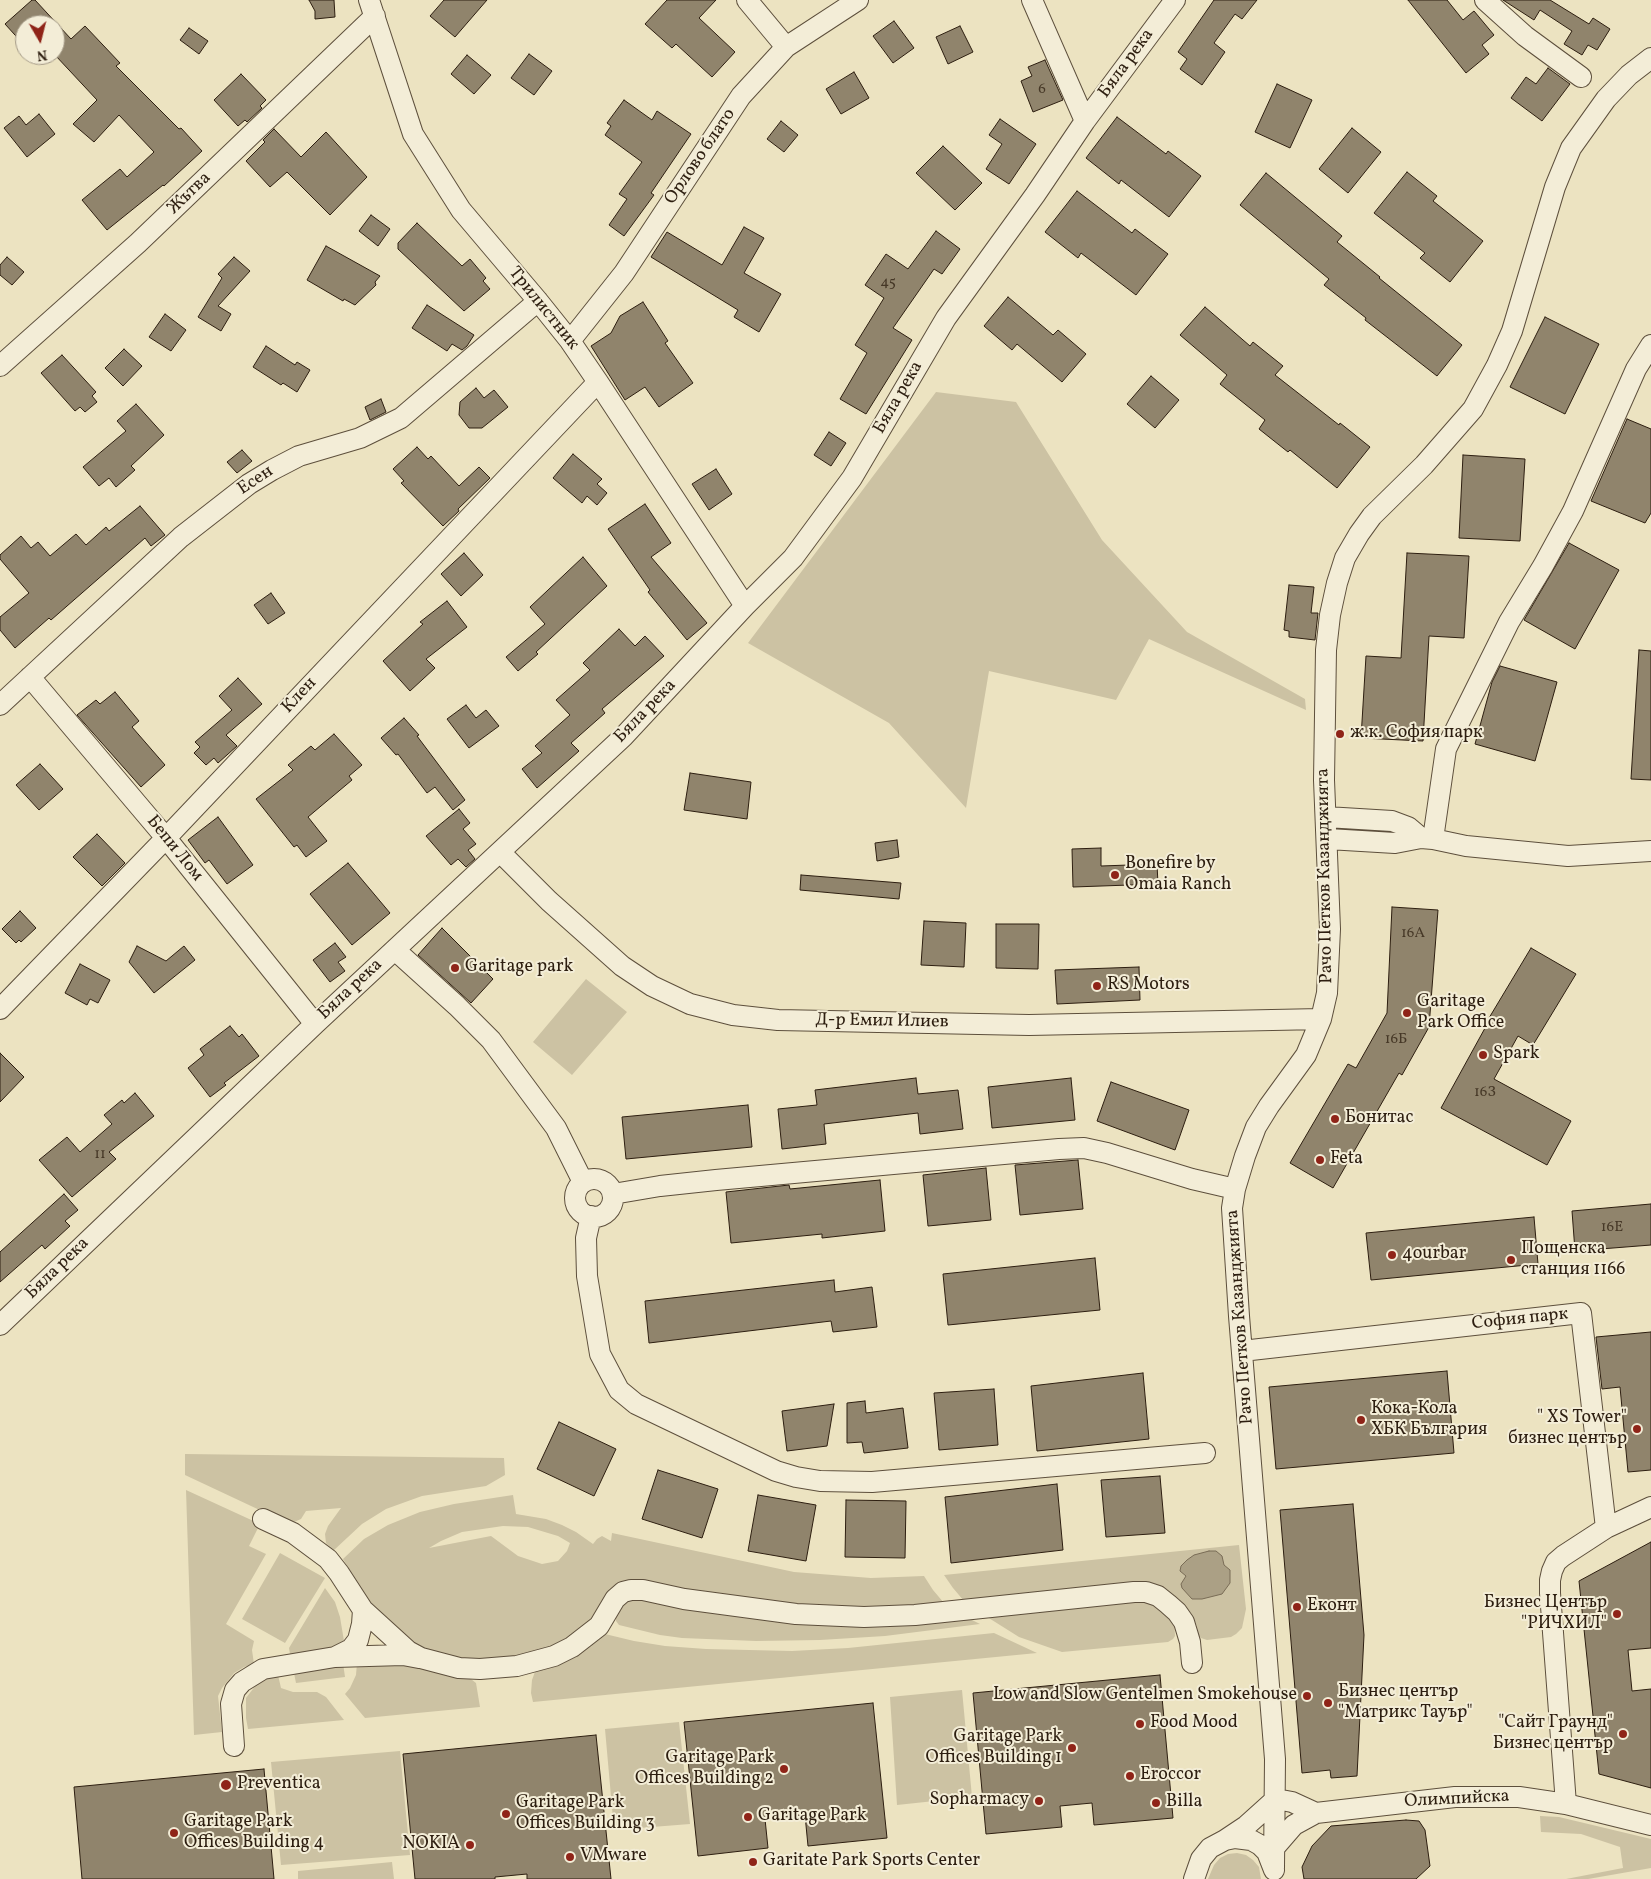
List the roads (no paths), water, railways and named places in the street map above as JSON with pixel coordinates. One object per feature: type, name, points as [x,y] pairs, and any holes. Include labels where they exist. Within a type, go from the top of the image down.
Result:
[{"type":"street","points":[[747,0],[786,47]]},
{"type":"street","name":"Орлово блато","points":[[570,341],[624,273],[741,96],[786,47],[858,0]]},
{"type":"street","points":[[1032,0],[1085,121]]},
{"type":"street","name":"Бяла река","points":[[0,1324],[315,1024],[623,737],[745,606],[793,558],[852,478],[946,318],[1035,195],[1085,121],[1175,0]]},
{"type":"street","points":[[1485,0],[1525,36],[1581,77]]},
{"type":"street","name":"Трилистник","points":[[372,8],[413,134],[461,210],[570,341],[745,606]]},
{"type":"street","name":"Жътва","points":[[0,366],[138,243],[372,8]]},
{"type":"street","name":"Рачо Петков Казанджията","points":[[1273,1873],[1276,1799],[1275,1759],[1232,1208],[1236,1189],[1256,1127],[1306,1054],[1321,1019],[1327,993],[1329,972],[1328,839],[1324,780],[1326,650],[1330,614],[1337,583],[1346,558],[1372,516],[1424,465],[1473,409],[1497,365],[1512,331],[1555,187],[1571,148],[1606,99],[1629,75],[1651,58]]},
{"type":"street","name":"Есен","points":[[0,705],[181,537],[249,484],[300,456],[360,438],[401,418],[538,301]]},
{"type":"street","points":[[1427,838],[1446,749],[1508,622],[1543,566],[1573,511],[1636,369],[1651,345]]},
{"type":"street","name":"Клен","points":[[0,1009],[166,838],[598,382]]},
{"type":"street","name":"Бепи Лом","points":[[30,677],[166,838],[315,1024]]},
{"type":"street","points":[[1326,817],[1392,821],[1408,827],[1427,838],[1466,846],[1568,856],[1651,851]]},
{"type":"street","points":[[1328,839],[1395,843],[1427,838]]},
{"type":"street","name":"Д-р Емил Илиев","points":[[500,852],[570,921],[622,966],[652,986],[690,1004],[733,1015],[778,1020],[1029,1025],[1321,1019]]},
{"type":"street","points":[[394,950],[457,1006],[491,1040],[556,1128],[583,1182]]},
{"type":"street","points":[[613,1194],[660,1186],[716,1180],[1084,1148],[1236,1189]]},
{"type":"street","points":[[590,1179],[598,1179],[604,1182],[610,1187],[613,1194],[610,1208],[598,1216],[590,1216],[578,1208],[575,1202],[575,1194],[578,1188],[583,1182],[590,1179]]},
{"type":"street","points":[[590,1216],[586,1238],[587,1276],[600,1354],[619,1390],[643,1408],[776,1472],[820,1481],[872,1482],[1205,1453]]},
{"type":"street","name":"София парк","points":[[1242,1351],[1581,1313],[1606,1528]]},
{"type":"street","points":[[1566,1804],[1550,1580],[1556,1562],[1563,1556],[1606,1528],[1651,1507]]},
{"type":"street","points":[[263,1519],[293,1533],[328,1559],[363,1610],[399,1643],[421,1658]]},
{"type":"street","points":[[234,1746],[231,1704],[235,1690],[242,1682],[263,1669],[335,1657],[403,1655],[459,1668],[480,1669],[517,1666],[554,1656],[572,1647],[599,1626],[615,1599],[623,1592],[631,1590],[643,1590],[684,1599],[796,1614],[856,1617],[887,1617],[995,1608],[1146,1592],[1158,1596],[1177,1612],[1188,1631],[1192,1663]]},
{"type":"street","points":[[335,1657],[351,1649],[358,1640],[363,1610]]},
{"type":"street","name":"Олимпийска","points":[[1275,1847],[1280,1838],[1294,1825],[1316,1813],[1455,1797],[1519,1797],[1566,1804],[1651,1825]]},
{"type":"street","points":[[1225,1840],[1246,1826],[1276,1799],[1292,1802],[1316,1813]]},
{"type":"street","points":[[1194,1879],[1198,1865],[1205,1853],[1216,1843],[1235,1838],[1251,1840],[1266,1852],[1273,1873]]},
{"type":"place","name":"ж.к. София парк","points":[[1340,734]]},
{"type":"place","name":"Bonefire by Omaia Ranch","points":[[1115,875]]},
{"type":"place","name":"Garitage park","points":[[455,968]]},
{"type":"place","name":"RS Motors","points":[[1097,986]]},
{"type":"place","name":"Garitage Park Office","points":[[1407,1013]]},
{"type":"place","name":"Spark","points":[[1483,1055]]},
{"type":"place","name":"Бонитас","points":[[1335,1119]]},
{"type":"place","name":"Feta","points":[[1320,1160]]},
{"type":"place","name":"4ourbar","points":[[1392,1255]]},
{"type":"place","name":"Пощенска станция 1166","points":[[1511,1260]]},
{"type":"place","name":"Кока-Кола ХБК България","points":[[1361,1420]]},
{"type":"place","name":"\" XS Tower\" бизнес център","points":[[1637,1429]]},
{"type":"place","name":"Еконт","points":[[1297,1607]]},
{"type":"place","name":"Бизнес Център \"РИЧХИЛ\"","points":[[1617,1614]]},
{"type":"place","name":"Low and Slow Gentelmen Smokehouse","points":[[1307,1696]]},
{"type":"place","name":"Бизнес център \"Матрикс Тауър\"","points":[[1328,1703]]},
{"type":"place","name":"Food Mood","points":[[1140,1724]]},
{"type":"place","name":"\"Сайт Граунд\" Бизнес център","points":[[1623,1734]]},
{"type":"place","name":"Garitage Park Offices Building 1","points":[[1072,1748]]},
{"type":"place","name":"Garitage Park Offices Building 2","points":[[784,1769]]},
{"type":"place","name":"Eroccor","points":[[1130,1776]]},
{"type":"place","name":"Preventica","points":[[226,1785]]},
{"type":"place","name":"Sopharmacy","points":[[1039,1801]]},
{"type":"place","name":"Billa","points":[[1156,1803]]},
{"type":"place","name":"Garitage Park Offices Building 3","points":[[506,1814]]},
{"type":"place","name":"Garitage Park","points":[[748,1817]]},
{"type":"place","name":"Garitage Park Offices Building 4","points":[[174,1833]]},
{"type":"place","name":"NOKIA","points":[[470,1845]]},
{"type":"place","name":"VMware","points":[[570,1857]]},
{"type":"place","name":"Garitate Park Sports Center","points":[[753,1862]]}]
